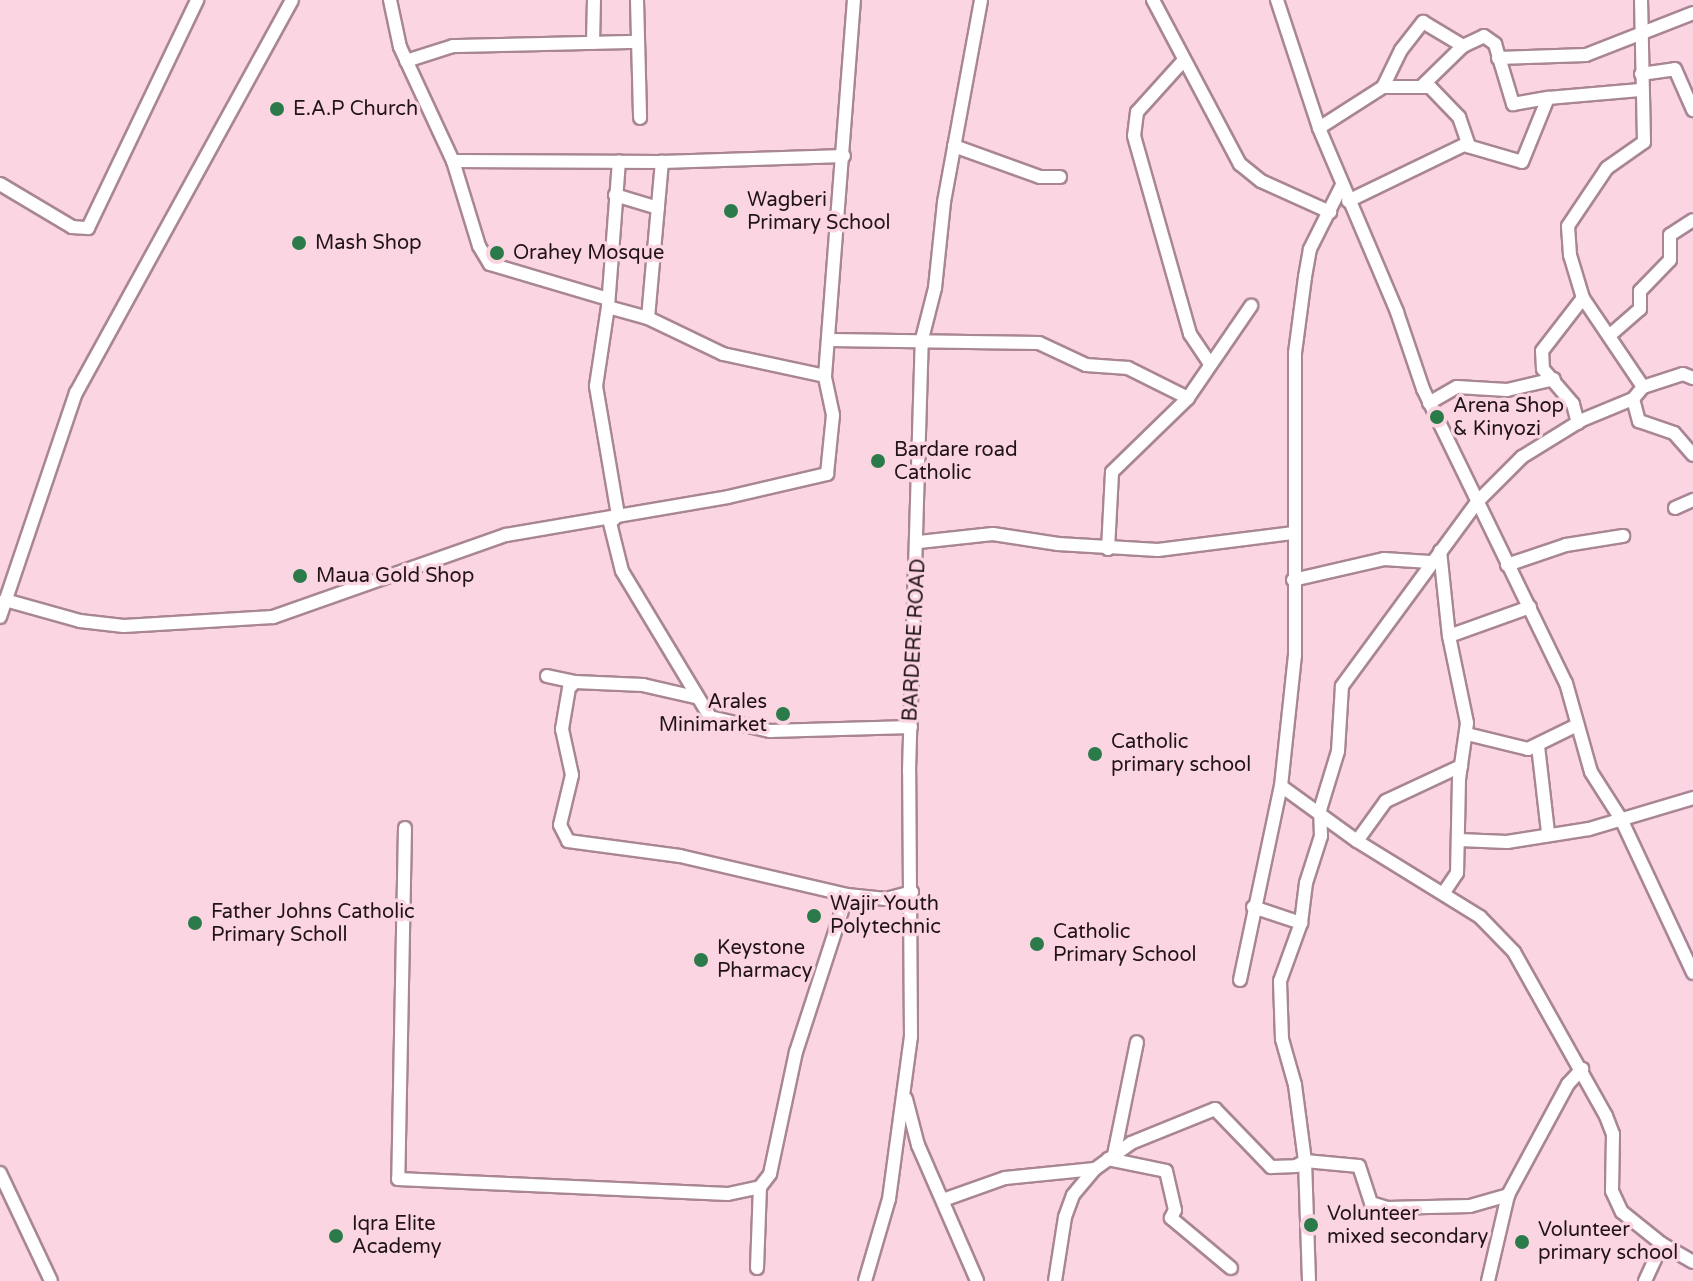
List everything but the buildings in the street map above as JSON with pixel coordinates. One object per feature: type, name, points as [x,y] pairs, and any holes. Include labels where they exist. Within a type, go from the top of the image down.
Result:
[{"type":"street","points":[[0,184],[72,227],[88,228],[197,0]]},
{"type":"street","points":[[0,617],[76,393],[292,0]]},
{"type":"street","points":[[390,0],[406,61],[453,161],[479,246],[490,264],[648,318],[723,354],[825,376]]},
{"type":"street","points":[[593,43],[594,0]]},
{"type":"street","points":[[637,0],[634,42],[640,118]]},
{"type":"street","points":[[5,600],[80,621],[124,626],[273,617],[506,535],[821,478],[827,474],[833,415],[825,376],[854,0]]},
{"type":"street","name":"BARDERE ROAD","points":[[865,1281],[889,1199],[905,1096],[912,892],[911,727],[919,542],[922,339],[935,288],[954,146],[981,0]]},
{"type":"street","points":[[1153,0],[1240,164],[1261,181],[1330,212]]},
{"type":"street","points":[[1277,0],[1319,128],[1392,298],[1429,403],[1566,683],[1591,772],[1621,819],[1693,973]]},
{"type":"street","points":[[1641,0],[1640,90],[1647,128],[1644,142],[1607,168],[1568,226],[1570,255],[1583,298],[1643,387]]},
{"type":"street","points":[[1498,58],[1586,55],[1615,41],[1641,37],[1693,11],[1688,0]]},
{"type":"street","points":[[1383,87],[1401,50],[1423,22],[1463,46]]},
{"type":"street","points":[[1319,128],[1383,87],[1423,85],[1463,46],[1478,37],[1489,37],[1513,104],[1640,90]]},
{"type":"street","points":[[406,61],[453,46],[634,42]]},
{"type":"street","points":[[1184,60],[1137,112],[1134,136],[1190,334],[1208,361]]},
{"type":"street","points":[[1641,74],[1675,69],[1693,110]]},
{"type":"street","points":[[1423,85],[1459,117],[1469,146]]},
{"type":"street","points":[[1348,201],[1469,146],[1522,162],[1548,98]]},
{"type":"street","points":[[954,146],[1040,177],[1060,177]]},
{"type":"street","points":[[453,161],[662,162],[844,156]]},
{"type":"street","points":[[618,515],[596,386],[619,161]]},
{"type":"street","points":[[648,318],[662,162]]},
{"type":"street","points":[[1240,980],[1281,786],[1295,655],[1292,533],[1297,338],[1310,249],[1342,185]]},
{"type":"street","points":[[615,195],[658,208]]},
{"type":"street","points":[[1609,336],[1640,309],[1640,291],[1670,260],[1670,235],[1693,220]]},
{"type":"street","points":[[1578,423],[1573,404],[1543,369],[1543,346],[1583,298]]},
{"type":"street","points":[[1108,549],[1112,472],[1188,398],[1208,361],[1251,306]]},
{"type":"street","points":[[830,340],[922,339],[1049,345],[1086,365],[1139,372],[1188,398]]},
{"type":"street","points":[[1309,1281],[1305,1161],[1280,1007],[1280,981],[1301,923],[1306,883],[1321,836],[1320,810],[1338,751],[1338,704],[1349,670],[1477,502],[1522,457],[1578,423],[1633,399],[1643,387],[1683,374],[1693,378]]},
{"type":"street","points":[[1429,403],[1457,387],[1507,390],[1554,379]]},
{"type":"street","points":[[1633,399],[1639,421],[1674,433],[1693,455]]},
{"type":"street","points":[[1675,508],[1693,500]]},
{"type":"street","points":[[618,515],[610,523],[622,571],[695,697],[710,717],[739,727],[838,732],[911,727]]},
{"type":"street","points":[[919,542],[993,534],[1108,549],[1173,549],[1203,540],[1292,533]]},
{"type":"street","points":[[1507,565],[1566,545],[1623,536]]},
{"type":"street","points":[[1440,551],[1449,636],[1467,734],[1461,766],[1457,873],[1444,892]]},
{"type":"street","points":[[1293,580],[1384,559],[1430,562]]},
{"type":"street","points":[[1449,636],[1530,607]]},
{"type":"street","points":[[547,676],[575,682],[643,685],[695,697]]},
{"type":"street","points":[[575,682],[569,688],[562,729],[572,775],[560,825],[568,841],[680,856],[847,895],[886,899],[912,892]]},
{"type":"street","points":[[1467,734],[1517,748],[1538,746],[1577,725]]},
{"type":"street","points":[[1538,746],[1548,833]]},
{"type":"street","points":[[1357,841],[1386,801],[1461,766]]},
{"type":"street","points":[[1281,786],[1320,810],[1357,841],[1480,917],[1514,952],[1582,1069],[1613,1134],[1612,1191],[1622,1212],[1662,1244],[1693,1262]]},
{"type":"street","points":[[1459,840],[1507,842],[1548,833],[1589,829],[1693,798]]},
{"type":"street","points":[[405,828],[398,1179],[728,1194],[760,1187]]},
{"type":"street","points":[[757,1268],[760,1187],[770,1174],[796,1052],[847,895]]},
{"type":"street","points":[[1253,907],[1301,923]]},
{"type":"street","points":[[1111,1157],[1137,1042]]},
{"type":"street","points":[[1488,1281],[1508,1195],[1535,1153],[1568,1084],[1582,1069]]},
{"type":"street","points":[[905,1096],[918,1145],[977,1281]]},
{"type":"street","points":[[1055,1281],[1057,1250],[1073,1195],[1095,1169],[1111,1157],[1215,1109],[1271,1167],[1296,1166],[1305,1161],[1359,1166],[1371,1203],[1387,1208],[1470,1206],[1508,1195]]},
{"type":"street","points":[[1111,1157],[1166,1171],[1175,1210],[1171,1218],[1231,1268]]},
{"type":"street","points":[[943,1200],[1005,1178],[1095,1169]]},
{"type":"street","points":[[0,1173],[51,1281]]},
{"type":"street","points":[[1645,1281],[1662,1244]]},
{"type":"place","name":"E.A.P Church","points":[[277,109]]},
{"type":"place","name":"Wagberi Primary School","points":[[731,211]]},
{"type":"place","name":"Mash Shop","points":[[299,243]]},
{"type":"place","name":"Orahey Mosque","points":[[497,253]]},
{"type":"place","name":"Arena Shop & Kinyozi","points":[[1437,417]]},
{"type":"place","name":"Bardare road Catholic","points":[[878,461]]},
{"type":"place","name":"Maua Gold Shop","points":[[300,576]]},
{"type":"place","name":"Arales Minimarket","points":[[783,714]]},
{"type":"place","name":"Catholic primary school","points":[[1095,754]]},
{"type":"place","name":"Wajir Youth Polytechnic","points":[[814,916]]},
{"type":"place","name":"Father Johns Catholic Primary Scholl","points":[[195,923]]},
{"type":"place","name":"Catholic Primary School","points":[[1037,944]]},
{"type":"place","name":"Keystone Pharmacy","points":[[701,960]]},
{"type":"place","name":"Volunteer mixed secondary","points":[[1311,1225]]},
{"type":"place","name":"Iqra Elite Academy","points":[[336,1236]]},
{"type":"place","name":"Volunteer primary school","points":[[1522,1242]]}]
